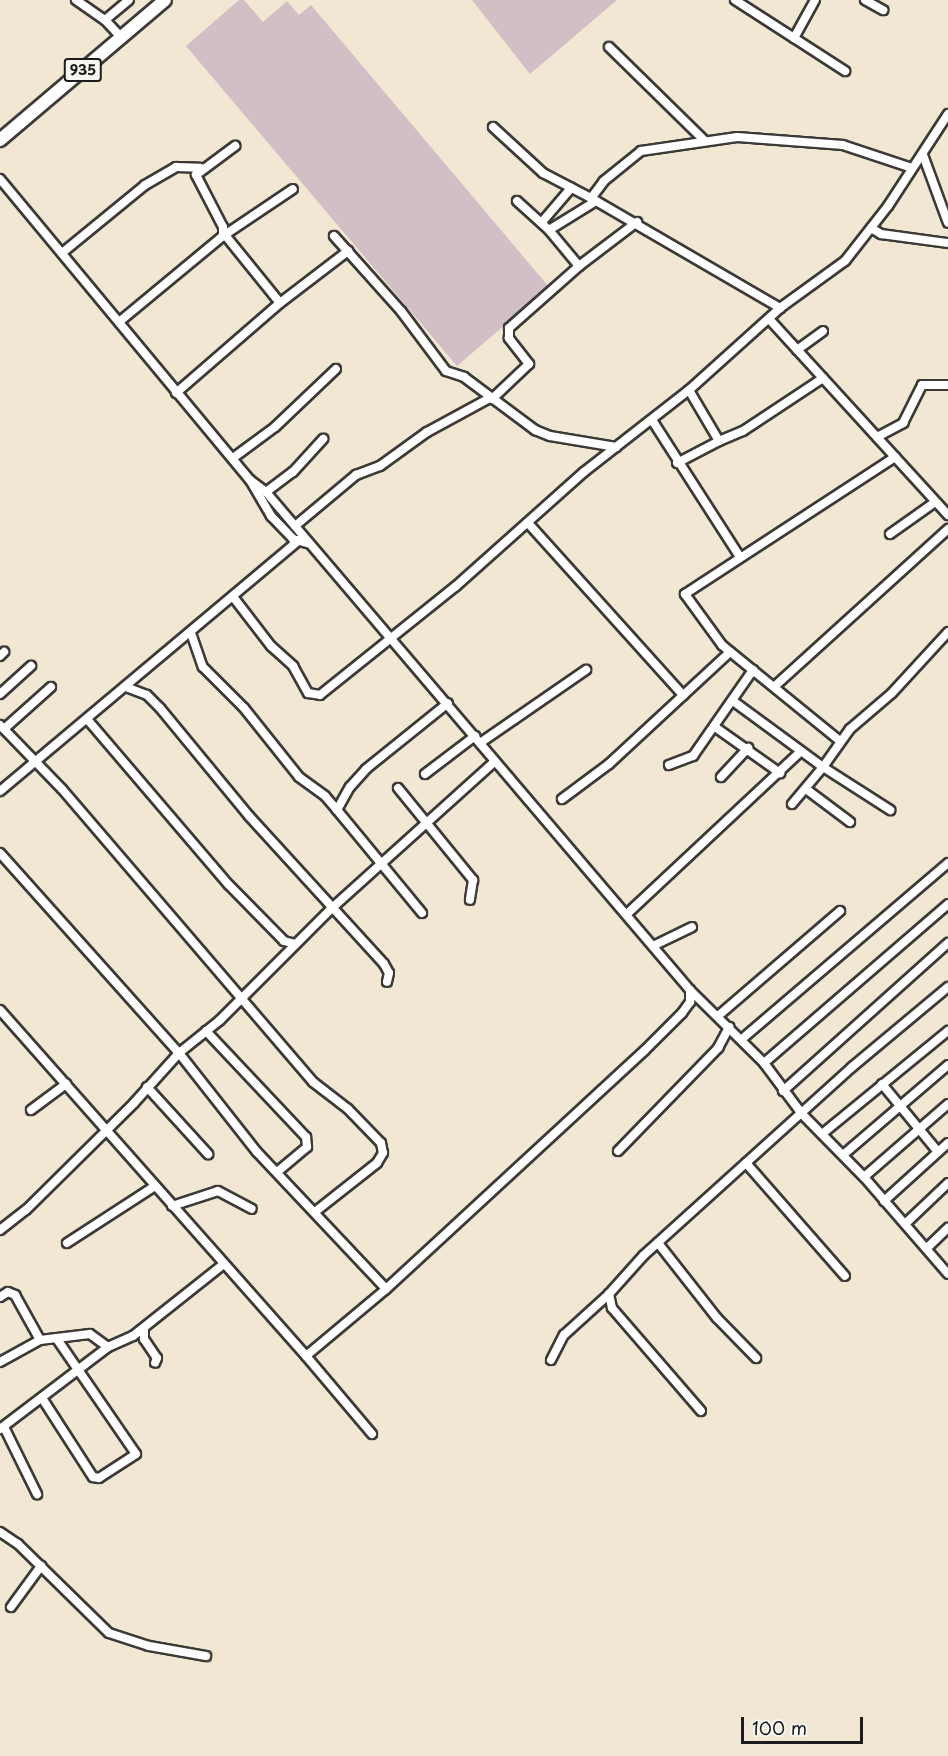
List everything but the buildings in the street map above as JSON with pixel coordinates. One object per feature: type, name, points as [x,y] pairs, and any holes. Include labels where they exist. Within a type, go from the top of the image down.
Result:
[{"type":"main road","name":"935","points":[[0,140],[165,0]]},
{"type":"street","points":[[76,0],[105,20],[121,37]]},
{"type":"street","points":[[105,20],[129,0]]},
{"type":"street","points":[[735,0],[845,71]]},
{"type":"street","points":[[794,38],[815,0]]},
{"type":"street","points":[[865,0],[883,10]]},
{"type":"street","points":[[609,47],[705,141]]},
{"type":"street","points":[[234,598],[314,697],[327,691],[616,447],[689,390],[770,320],[780,308],[845,261],[923,155],[948,114]]},
{"type":"street","points":[[493,127],[543,173],[637,222],[780,308]]},
{"type":"street","points":[[549,230],[594,199],[604,181],[641,151],[749,136],[843,145],[912,168]]},
{"type":"street","points":[[62,253],[145,186],[176,167],[195,169],[235,146]]},
{"type":"street","points":[[923,155],[938,187],[948,223]]},
{"type":"street","points":[[195,169],[196,178],[223,227],[224,236],[280,303]]},
{"type":"street","points":[[0,179],[176,393],[233,458],[250,480],[271,516],[303,540],[390,637],[628,913],[690,990],[764,1063],[802,1114],[864,1177],[947,1272]]},
{"type":"street","points":[[542,222],[571,188]]},
{"type":"street","points":[[119,322],[224,236],[293,189]]},
{"type":"street","points":[[517,201],[542,222],[579,266]]},
{"type":"street","points":[[295,526],[356,475],[380,466],[427,432],[491,399],[529,364],[508,338],[509,328],[579,266],[637,222]]},
{"type":"street","points":[[870,228],[881,234],[948,243]]},
{"type":"street","points":[[334,236],[444,369],[461,375],[520,422],[550,436],[616,447]]},
{"type":"street","points":[[176,393],[280,303],[348,251]]},
{"type":"street","points":[[770,320],[948,515]]},
{"type":"street","points":[[797,350],[823,331]]},
{"type":"street","points":[[233,458],[275,426],[336,369]]},
{"type":"street","points":[[677,463],[742,431],[822,378]]},
{"type":"street","points":[[878,437],[903,423],[922,385],[948,385]]},
{"type":"street","points":[[689,390],[718,441]]},
{"type":"street","points":[[652,420],[677,463],[740,557]]},
{"type":"street","points":[[266,492],[293,472],[323,439]]},
{"type":"street","points":[[840,741],[775,686],[730,652],[686,594],[895,457]]},
{"type":"street","points":[[250,480],[266,492],[295,526],[303,540]]},
{"type":"street","points":[[890,534],[935,502]]},
{"type":"street","points":[[528,523],[683,695]]},
{"type":"street","points":[[775,686],[948,530]]},
{"type":"street","points":[[0,791],[303,540]]},
{"type":"street","points":[[792,804],[823,767],[840,741],[892,693],[948,632]]},
{"type":"street","points":[[191,633],[204,667],[244,708],[299,777],[325,796],[338,810],[381,866],[422,913]]},
{"type":"street","points":[[562,799],[609,765],[730,652]]},
{"type":"street","points":[[0,694],[31,666]]},
{"type":"street","points":[[425,774],[586,670]]},
{"type":"street","points":[[669,765],[693,756],[753,670]]},
{"type":"street","points":[[51,687],[2,727],[35,761],[313,1082],[348,1109],[381,1143],[383,1153],[377,1162],[315,1212]]},
{"type":"street","points":[[126,687],[147,695],[160,708],[332,908],[384,964],[389,973],[387,982]]},
{"type":"street","points":[[733,701],[799,753],[890,810]]},
{"type":"street","points":[[338,810],[350,787],[366,769],[448,703]]},
{"type":"street","points":[[87,719],[154,800],[284,941],[295,944]]},
{"type":"street","points":[[715,727],[748,748],[780,773]]},
{"type":"street","points":[[721,777],[748,748]]},
{"type":"street","points":[[628,913],[799,753]]},
{"type":"street","points":[[0,1230],[26,1210],[179,1053],[206,1031],[239,996],[332,908],[495,761]]},
{"type":"street","points":[[398,788],[473,880],[470,900]]},
{"type":"street","points":[[806,789],[850,822]]},
{"type":"street","points":[[0,853],[179,1053],[253,1147],[386,1289]]},
{"type":"street","points":[[742,1039],[948,863]]},
{"type":"street","points":[[764,1063],[948,904]]},
{"type":"street","points":[[718,1016],[840,911]]},
{"type":"street","points":[[655,945],[692,927]]},
{"type":"street","points":[[283,955],[284,941]]},
{"type":"street","points":[[783,1091],[948,943]]},
{"type":"street","points":[[551,1360],[564,1335],[609,1294],[658,1243],[948,987]]},
{"type":"street","points":[[690,990],[690,1002]]},
{"type":"street","points":[[306,1356],[386,1289],[644,1051],[690,1002],[699,998]]},
{"type":"street","points":[[0,1010],[66,1084],[103,1130],[306,1356],[372,1434]]},
{"type":"street","points":[[618,1151],[718,1048],[729,1027]]},
{"type":"street","points":[[206,1031],[306,1137],[307,1148],[278,1172]]},
{"type":"street","points":[[822,1134],[948,1031]]},
{"type":"street","points":[[843,1155],[948,1065]]},
{"type":"street","points":[[31,1110],[66,1084]]},
{"type":"street","points":[[882,1084],[918,1131],[938,1152]]},
{"type":"street","points":[[147,1087],[208,1154]]},
{"type":"street","points":[[864,1177],[948,1104]]},
{"type":"street","points":[[884,1201],[948,1143]]},
{"type":"street","points":[[746,1163],[845,1276]]},
{"type":"street","points":[[905,1224],[948,1183]]},
{"type":"street","points":[[67,1243],[155,1186]]},
{"type":"street","points":[[172,1206],[218,1191],[252,1209]]},
{"type":"street","points":[[927,1248],[948,1228]]},
{"type":"street","points":[[658,1243],[717,1318],[756,1358]]},
{"type":"street","points":[[37,1494],[2,1428],[108,1347],[144,1330],[224,1264]]},
{"type":"street","points":[[0,1297],[8,1292],[15,1295],[40,1340]]},
{"type":"street","points":[[609,1294],[612,1308],[701,1410]]},
{"type":"street","points":[[144,1330],[144,1339],[157,1358],[155,1363]]},
{"type":"street","points":[[0,1362],[40,1340],[90,1334],[108,1347]]},
{"type":"street","points":[[42,1398],[93,1477],[99,1478],[136,1454],[57,1339]]},
{"type":"street","points":[[0,1532],[41,1566],[109,1633],[149,1646],[206,1656]]},
{"type":"street","points":[[11,1607],[41,1566]]},
{"type":"shaded area","points":[[239,0],[244,0],[263,22],[287,1],[299,15],[311,5],[549,287],[457,366],[186,46]]},
{"type":"shaded area","points":[[472,0],[617,0],[530,74]]}]
